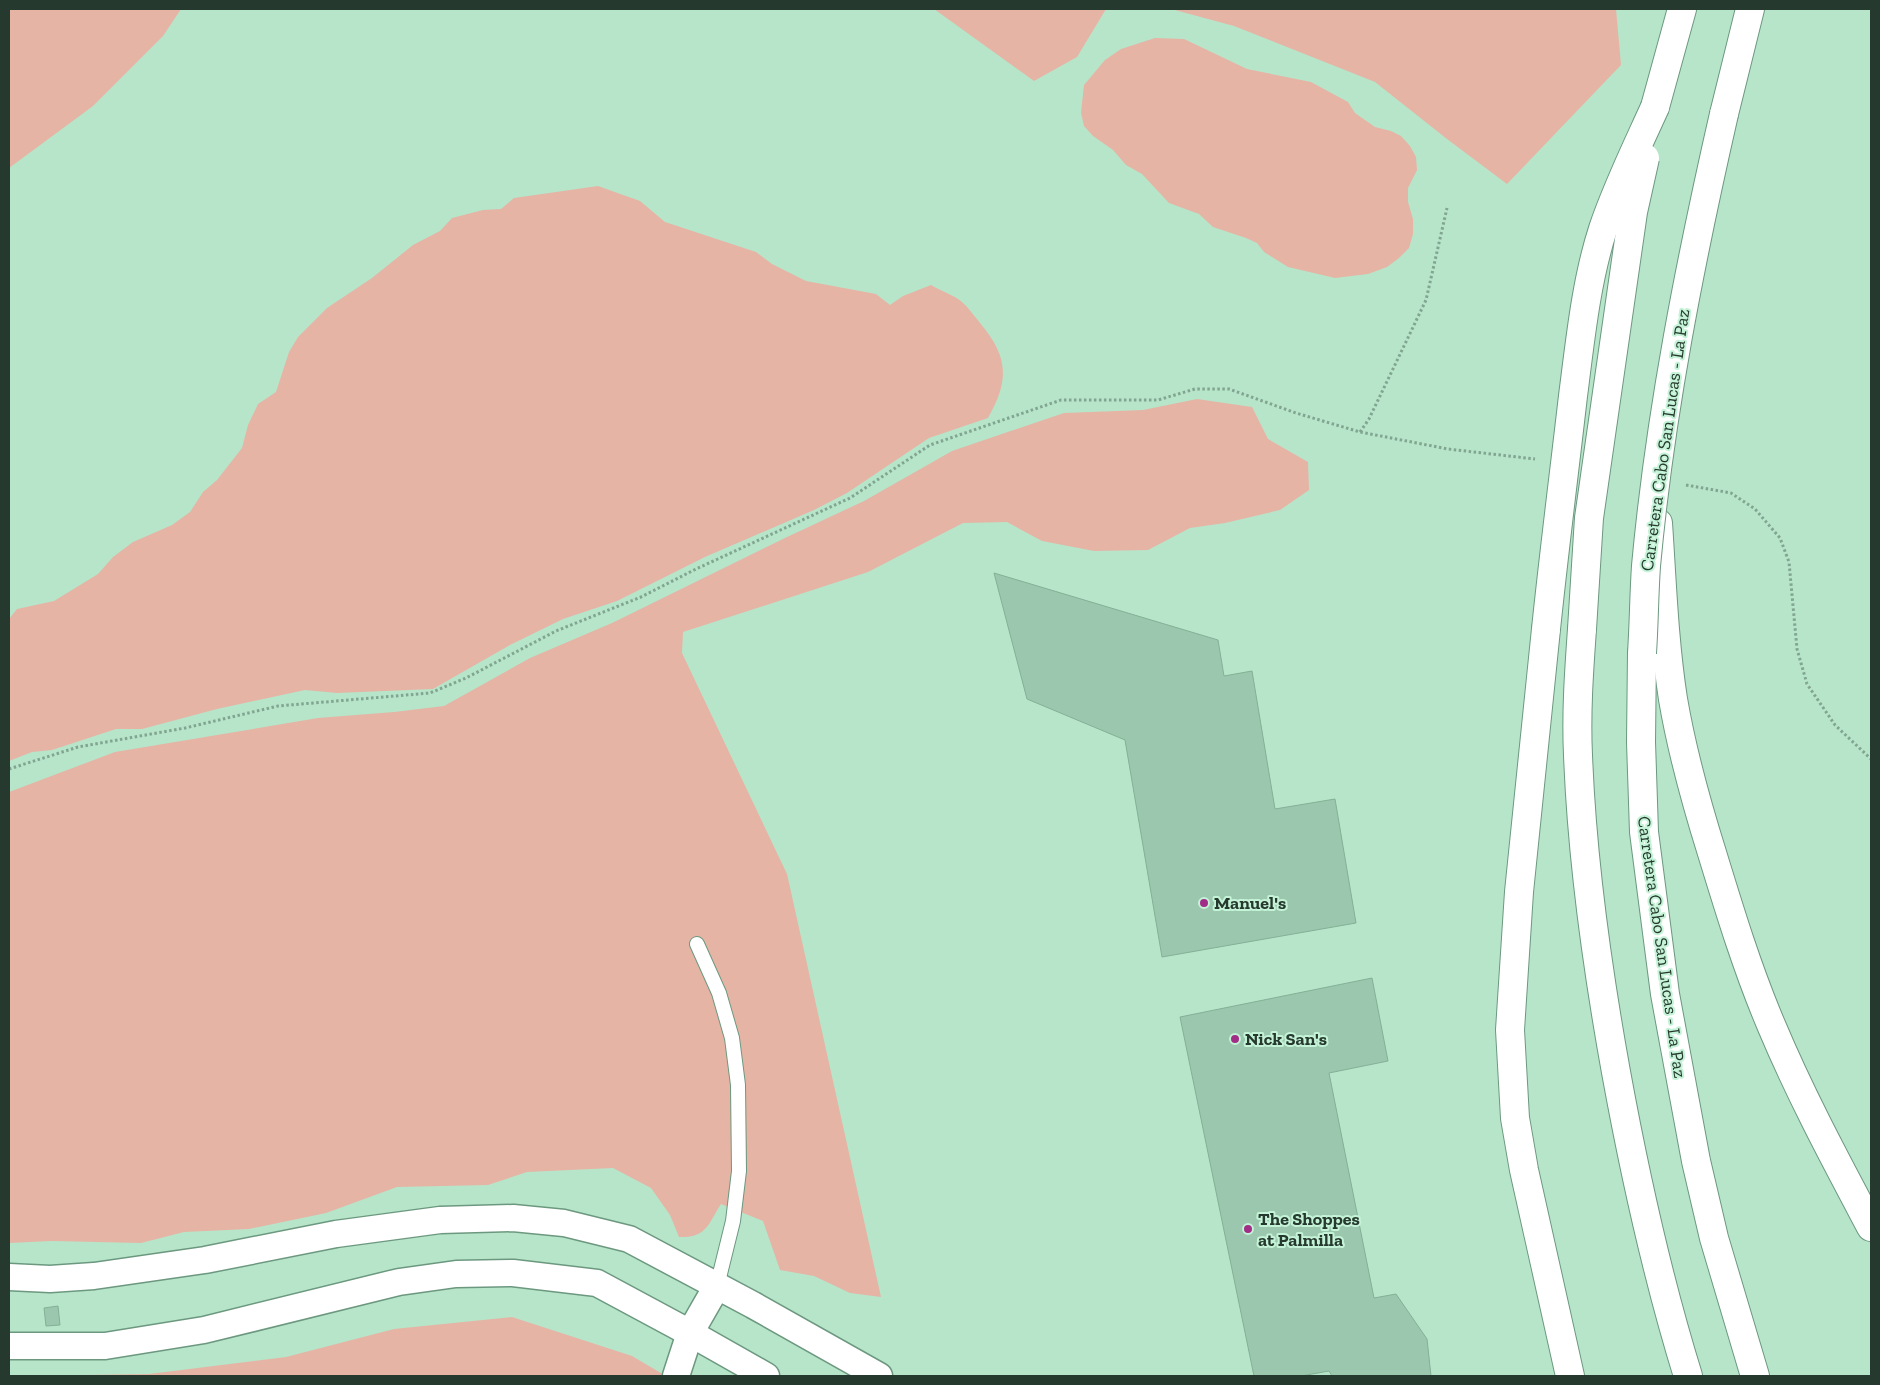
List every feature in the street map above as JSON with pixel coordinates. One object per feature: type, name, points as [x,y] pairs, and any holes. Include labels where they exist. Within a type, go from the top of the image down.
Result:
[{"type":"highway","points":[[1682,9],[1655,107],[1634,212],[1606,392],[1589,518],[1578,703],[1578,754],[1582,813],[1600,980],[1640,1194],[1666,1307],[1688,1376]]},
{"type":"highway","name":"Carretera Cabo San Lucas - La Paz","points":[[1750,9],[1701,216],[1672,367],[1646,567],[1655,654],[1641,742],[1644,832],[1665,994],[1694,1152],[1714,1238],[1755,1376]]},
{"type":"highway","points":[[1570,1376],[1515,1118],[1510,1030],[1519,892],[1546,629],[1579,349],[1593,267],[1603,230],[1616,194],[1655,107]]},
{"type":"highway","points":[[1655,654],[1674,701],[1686,764],[1725,898],[1749,967],[1772,1027],[1802,1093],[1871,1226]]},
{"type":"street","points":[[9,1278],[50,1279],[94,1276],[205,1260],[388,1226],[440,1220],[513,1218],[564,1224],[629,1239],[879,1376]]},
{"type":"street","points":[[9,1346],[105,1346],[204,1330],[399,1282],[456,1274],[512,1273],[597,1283],[766,1376]]},
{"type":"street","points":[[676,1376],[690,1333],[717,1286]]},
{"type":"lane","points":[[697,944],[718,993],[729,1029],[738,1085],[739,1171],[733,1220],[717,1286]]},
{"type":"path","points":[[1360,432],[1369,419],[1426,300],[1447,208]]},
{"type":"path","points":[[9,769],[78,747],[185,728],[278,706],[430,693],[466,678],[556,631],[641,598],[696,569],[850,498],[930,445],[1060,400],[1158,400],[1195,389],[1229,389],[1296,413],[1360,432],[1448,449],[1536,460]]},
{"type":"path","points":[[1731,493],[1755,509],[1780,538],[1789,562],[1797,649],[1807,684],[1835,725],[1871,759]]},
{"type":"shaded area","points":[[9,9],[181,9],[163,36],[93,106],[9,168]]},
{"type":"shaded area","points":[[934,9],[1106,9],[1077,57],[1034,81]]},
{"type":"shaded area","points":[[1171,9],[1616,9],[1621,65],[1507,184],[1375,82],[1234,26]]},
{"type":"shaded area","points":[[1155,38],[1184,39],[1247,69],[1311,82],[1348,102],[1355,113],[1375,127],[1401,136],[1410,146],[1416,157],[1417,170],[1408,188],[1408,202],[1413,219],[1413,234],[1409,248],[1387,267],[1368,274],[1335,278],[1288,267],[1264,252],[1257,243],[1213,227],[1199,214],[1169,203],[1142,174],[1126,165],[1113,150],[1093,136],[1084,126],[1081,113],[1084,85],[1105,60],[1121,49]]},
{"type":"shaded area","points":[[598,186],[640,201],[665,222],[756,252],[772,264],[806,281],[876,294],[890,305],[903,296],[931,285],[955,297],[967,307],[989,335],[1001,358],[1003,380],[1000,392],[988,418],[929,438],[847,493],[814,510],[705,557],[617,601],[563,619],[510,645],[433,689],[337,693],[305,690],[217,709],[142,729],[116,729],[52,750],[32,752],[9,761],[9,619],[17,609],[54,601],[98,574],[113,557],[133,542],[172,525],[190,512],[203,492],[217,480],[242,448],[248,425],[258,404],[276,392],[289,352],[298,337],[327,308],[372,278],[413,245],[440,231],[452,218],[483,210],[501,209],[514,198]]},
{"type":"shaded area","points":[[1197,399],[1252,407],[1268,439],[1308,462],[1309,490],[1280,510],[1225,523],[1190,528],[1148,550],[1094,551],[1042,541],[1007,522],[963,523],[868,572],[683,632],[682,653],[787,874],[881,1297],[850,1293],[814,1276],[780,1270],[763,1221],[721,1204],[706,1228],[701,1232],[688,1237],[679,1237],[670,1215],[651,1188],[613,1168],[527,1172],[488,1185],[397,1187],[326,1213],[249,1229],[184,1232],[141,1243],[51,1241],[9,1243],[9,792],[115,752],[318,718],[444,706],[530,658],[612,623],[864,501],[952,451],[1064,413],[1143,410]]},
{"type":"shaded area","points":[[512,1317],[632,1356],[666,1376],[17,1376],[149,1374],[286,1357],[394,1329]]},
{"type":"building","points":[[994,573],[1218,640],[1224,676],[1252,671],[1275,809],[1335,799],[1356,923],[1162,957],[1125,740],[1027,699]]},
{"type":"building","points":[[1372,978],[1388,1061],[1329,1073],[1374,1298],[1396,1294],[1427,1339],[1431,1376],[1332,1376],[1329,1371],[1301,1376],[1254,1376],[1180,1017]]},
{"type":"building","points":[[58,1306],[60,1325],[46,1326],[44,1308]]},
{"type":"place","name":"Manuel's","points":[[1204,903]]},
{"type":"place","name":"Nick San's","points":[[1235,1039]]},
{"type":"place","name":"The Shoppes at Palmilla","points":[[1248,1229]]}]
